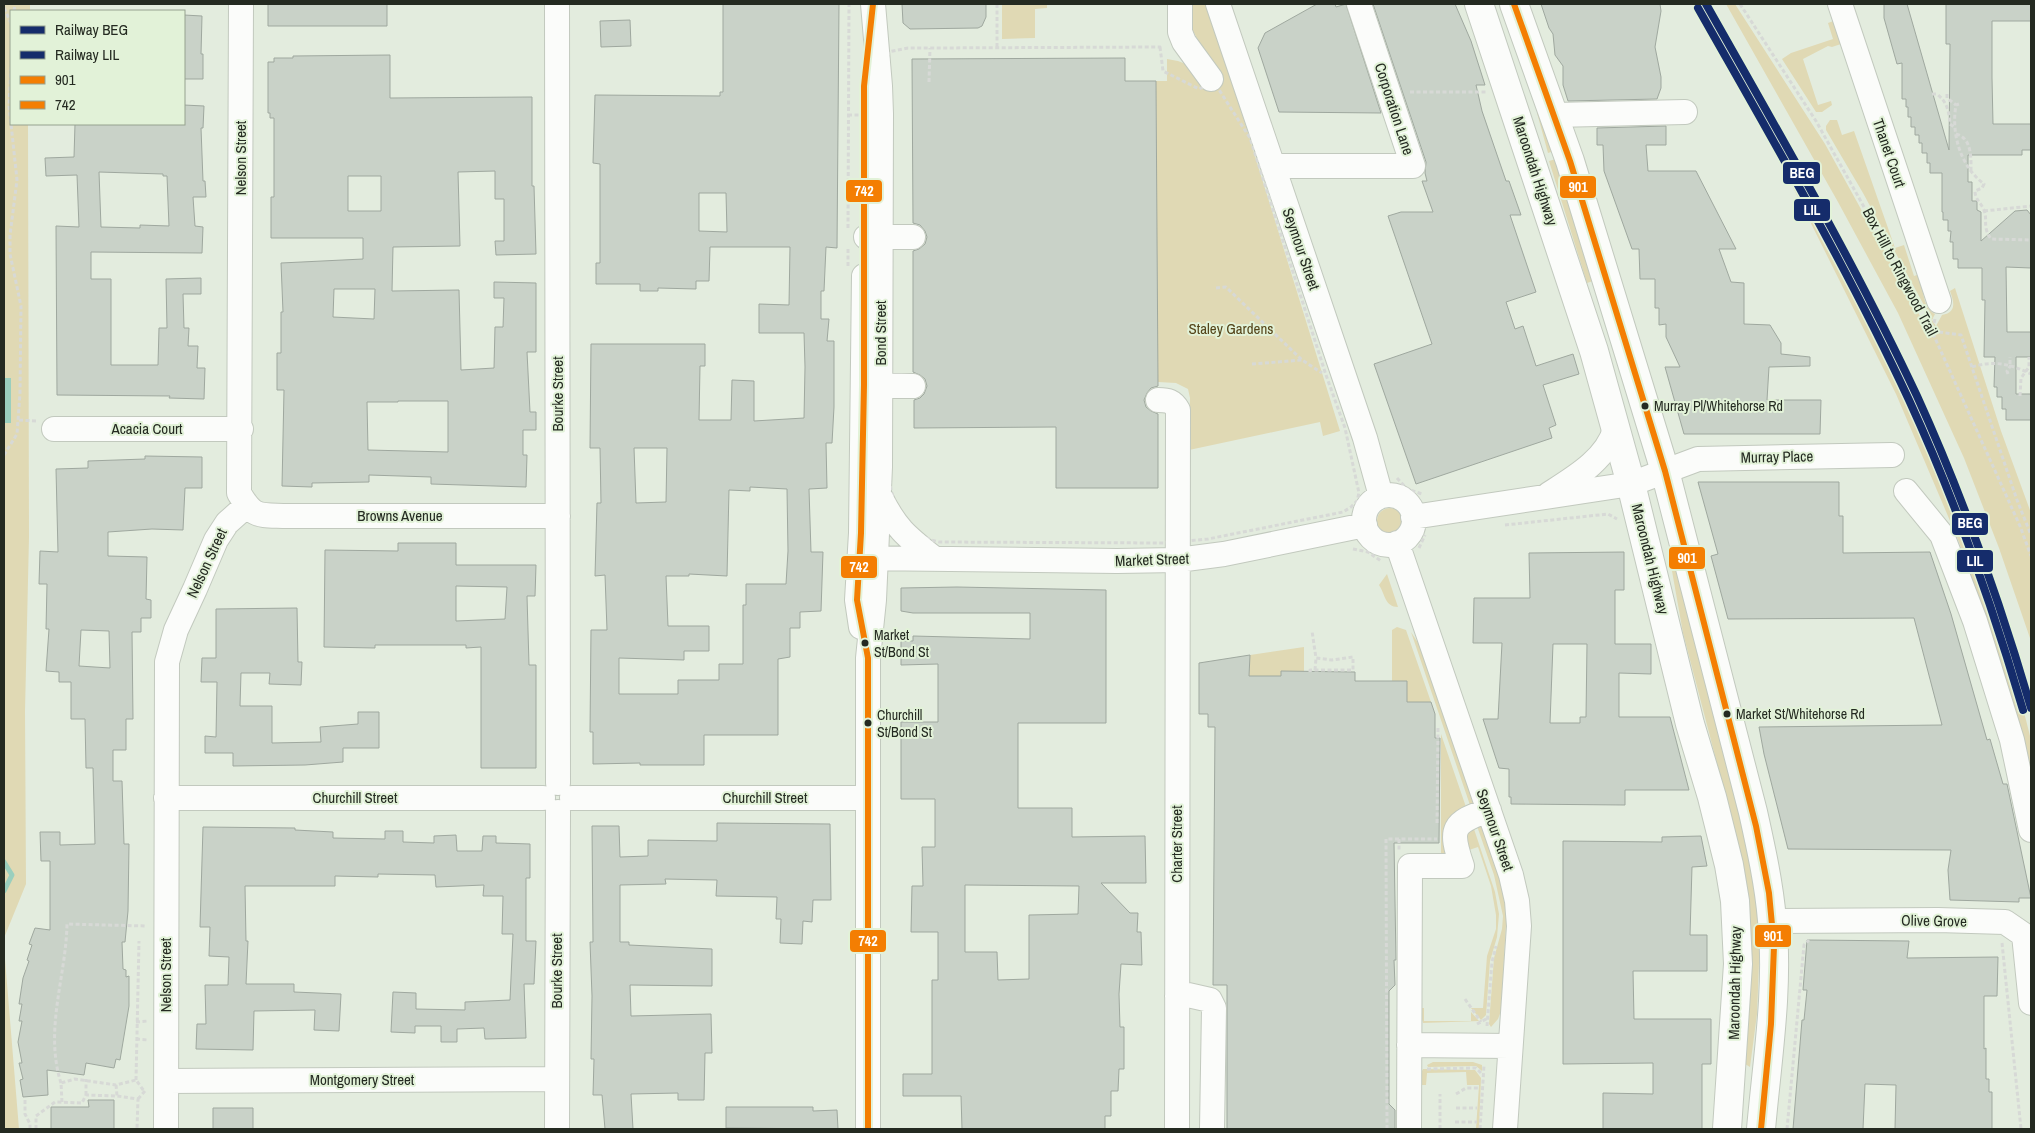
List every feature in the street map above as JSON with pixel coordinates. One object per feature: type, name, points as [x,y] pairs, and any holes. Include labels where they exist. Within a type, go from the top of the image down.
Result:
[{"type":"highway","name":"Maroondah Highway","points":[[1479,4],[1594,352],[1631,484],[1690,724],[1719,825],[1735,901],[1738,964],[1727,1129]]},
{"type":"highway","points":[[1514,4],[1554,115],[1664,471],[1753,812],[1763,859],[1772,921],[1774,968],[1761,1129]]},
{"type":"highway","points":[[1664,471],[1653,486],[1652,501],[1668,561],[1672,592],[1667,628]]},
{"type":"highway","points":[[1749,1129],[1755,1067],[1771,1005]]},
{"type":"street","name":"Nelson Street","points":[[166,1129],[158,1086],[166,798],[167,662],[169,650],[216,540],[227,522],[246,506],[240,493],[241,4]]},
{"type":"street","name":"Bourke Street","points":[[557,4],[557,1129]]},
{"type":"street","points":[[1180,4],[1180,32],[1184,42],[1211,79]]},
{"type":"street","name":"Seymour Street","points":[[1218,4],[1365,438],[1381,496]]},
{"type":"street","name":"Corporation Lane","points":[[1273,166],[1414,166],[1359,4]]},
{"type":"street","name":"Thanet Court","points":[[1840,4],[1927,307]]},
{"type":"street","name":"Bond Street","points":[[867,558],[880,494],[872,385],[872,237],[880,86],[873,5]]},
{"type":"street","points":[[1554,115],[1685,112]]},
{"type":"street","points":[[872,237],[913,237]]},
{"type":"street","points":[[872,385],[913,386]]},
{"type":"street","name":"Bond Street","points":[[868,1129],[868,658],[874,608],[867,558],[861,533],[872,385]]},
{"type":"street","name":"Charter Street","points":[[1158,400],[1169,400],[1178,410],[1177,1129]]},
{"type":"street","name":"Acacia Court","points":[[54,428],[241,429]]},
{"type":"street","points":[[1544,498],[1594,461],[1612,438],[1615,429]]},
{"type":"street","name":"Murray Place","points":[[1631,484],[1698,459],[1707,458],[1892,455]]},
{"type":"street","points":[[1414,517],[1631,484]]},
{"type":"street","points":[[1906,491],[1942,534],[1975,621],[2012,740],[2031,830]]},
{"type":"street","points":[[880,494],[889,515],[901,532],[935,559]]},
{"type":"street","points":[[1388,495],[1402,499],[1412,510],[1414,517],[1412,530],[1403,540],[1407,548],[1380,543],[1373,539],[1365,525],[1366,510],[1370,504],[1381,496],[1388,495]]},
{"type":"street","name":"Browns Avenue","points":[[246,506],[257,515],[283,516],[558,516]]},
{"type":"street","name":"Market Street","points":[[867,558],[935,559],[1117,548],[1224,554],[1365,525]]},
{"type":"street","name":"Seymour Street","points":[[1407,548],[1511,875],[1517,901],[1519,926],[1505,1129]]},
{"type":"street","name":"Churchill Street","points":[[166,798],[868,798]]},
{"type":"street","points":[[1409,1129],[1410,866],[1462,866],[1454,840],[1458,827],[1465,819],[1489,810]]},
{"type":"street","name":"Olive Grove","points":[[1772,921],[1938,920],[2005,922],[2028,928],[2031,1003]]},
{"type":"street","points":[[1177,996],[1188,995],[1210,1000],[1214,1008],[1212,1129]]},
{"type":"street","points":[[1409,1045],[1510,1046]]},
{"type":"street","name":"Montgomery Street","points":[[158,1086],[557,1079]]},
{"type":"path","points":[[997,4],[997,48]]},
{"type":"path","name":"Box Hill to Ringwood Trail","points":[[1740,4],[1816,121],[1927,307],[1932,331],[2016,517],[2031,556]]},
{"type":"path","points":[[4,8],[10,21]]},
{"type":"path","points":[[896,52],[908,48],[1160,46],[1163,70],[1199,89],[1214,82],[1250,138]]},
{"type":"path","points":[[929,82],[930,48]]},
{"type":"path","points":[[10,86],[10,114]]},
{"type":"path","points":[[1389,92],[1491,92]]},
{"type":"path","points":[[1932,94],[1937,94],[1946,103],[1947,119],[1951,127],[1955,128]]},
{"type":"path","points":[[1947,94],[1947,98],[1957,104],[1955,128],[1960,149],[1971,172],[1984,184],[1982,188],[1975,191],[1975,197],[1984,212],[1985,227],[1991,239],[2031,240]]},
{"type":"path","points":[[4,455],[17,434],[20,393],[21,306],[10,254],[10,235],[17,180],[11,125]]},
{"type":"path","points":[[1956,134],[1965,139],[1969,146],[1972,155],[1971,172]]},
{"type":"path","points":[[1984,212],[2031,206]]},
{"type":"path","points":[[1216,288],[1226,287],[1302,360],[1326,375]]},
{"type":"path","points":[[1932,331],[1961,335],[2017,500],[2031,535]]},
{"type":"path","points":[[2008,374],[2011,364],[2010,357]]},
{"type":"path","points":[[2020,396],[2021,378],[2029,367],[2029,357]]},
{"type":"path","points":[[1252,364],[1302,360]]},
{"type":"path","points":[[1972,367],[1983,364],[2011,364],[2031,374]]},
{"type":"path","points":[[1397,477],[1407,489],[1418,494],[1429,495]]},
{"type":"path","points":[[908,525],[917,534],[928,540],[939,542],[1178,551],[1208,539],[1343,512],[1357,501],[1358,484]]},
{"type":"path","points":[[1500,526],[1608,514],[1622,522]]},
{"type":"path","points":[[1407,548],[1425,534],[1431,534]]},
{"type":"path","points":[[1350,549],[1368,552],[1384,564]]},
{"type":"path","points":[[1312,631],[1316,658],[1315,670]]},
{"type":"path","points":[[1310,672],[1310,670],[1353,670],[1353,657],[1332,660],[1316,658]]},
{"type":"path","points":[[1438,718],[1444,736]]},
{"type":"path","points":[[62,1102],[61,1084],[56,1063],[55,1011],[63,973],[67,924],[150,926]]},
{"type":"path","points":[[1787,1129],[1804,945],[1811,938]]},
{"type":"path","points":[[1480,1129],[1492,962],[1498,939]]},
{"type":"path","points":[[139,941],[136,1080],[144,1091]]},
{"type":"path","points":[[1996,943],[2003,948],[2021,1129]]},
{"type":"path","points":[[1465,999],[1481,1022]]},
{"type":"path","points":[[136,1022],[150,1021]]},
{"type":"path","points":[[136,1039],[150,1041]]},
{"type":"path","points":[[61,1084],[75,1079],[86,1079],[116,1085],[136,1080]]},
{"type":"path","points":[[36,1129],[36,1116],[55,1102],[82,1102],[86,1095],[86,1079]]},
{"type":"path","points":[[116,1085],[117,1096]]},
{"type":"path","points":[[137,1129],[138,1099],[144,1091],[158,1086]]},
{"type":"path","points":[[1456,1094],[1466,1088],[1479,1088]]},
{"type":"path","points":[[1440,1094],[1440,1129]]},
{"type":"path","points":[[86,1095],[138,1099]]},
{"type":"path","points":[[25,1100],[25,1114],[30,1124],[30,1129]]},
{"type":"path","points":[[1456,1108],[1477,1108]]},
{"type":"path","points":[[1455,1122],[1477,1122]]},
{"type":"green space","points":[[4,4],[30,4],[30,10],[10,10],[10,125],[28,125],[29,537],[25,711],[26,884],[4,938]]},
{"type":"green space","points":[[1002,4],[1047,4],[1047,8],[1035,9],[1035,38],[1002,39]]},
{"type":"green space","name":"Staley Gardens","points":[[1190,4],[1208,4],[1340,431],[1323,436],[1320,422],[1189,450],[1190,398],[1188,389],[1176,383],[1158,382],[1156,81],[1167,81],[1167,59],[1178,61],[1217,76],[1191,27]]},
{"type":"green space","points":[[1726,4],[1735,4],[1825,144],[1925,325],[1932,320],[1936,326],[1942,315],[1950,312],[1953,303],[1950,291],[1955,288],[2001,431],[2031,513],[2031,641],[1999,548],[1964,458],[1898,313],[1838,202]]},
{"type":"green space","points":[[1836,20],[1844,43],[1832,47],[1828,46],[1803,59],[1818,105],[1831,101],[1832,105],[1822,112],[1816,112],[1782,59],[1791,53],[1833,39],[1828,23]]},
{"type":"green space","points":[[1752,105],[1879,337],[1936,456],[1962,517],[1991,596],[2026,720],[2031,740],[2031,783],[2019,723],[1959,542],[1896,394]]},
{"type":"green space","points":[[1541,111],[1554,151],[1548,153],[1537,113]]},
{"type":"green space","points":[[1830,120],[1837,120],[1842,135],[1854,131],[1895,248],[1904,245],[1914,276],[1920,274],[1925,302],[1935,314],[1932,320],[1863,193],[1826,130]]},
{"type":"green space","points":[[1556,159],[1593,281],[1587,283],[1549,161]]},
{"type":"green space","points":[[1390,508],[1399,512],[1403,521],[1399,530],[1390,534],[1381,530],[1377,521],[1381,512]]},
{"type":"green space","points":[[1678,570],[1751,856],[1760,938],[1757,1014],[1750,1067],[1745,1064],[1750,997],[1751,927],[1736,836],[1683,633],[1672,571]]},
{"type":"green space","points":[[1387,574],[1398,607],[1390,605],[1379,585]]},
{"type":"green space","points":[[1397,627],[1406,630],[1431,702],[1407,702],[1407,681],[1392,681],[1392,630]]},
{"type":"green space","points":[[1411,632],[1420,646],[1474,804],[1471,808]]},
{"type":"green space","points":[[1304,647],[1304,672],[1281,671],[1281,676],[1249,676],[1250,655]]},
{"type":"green space","points":[[1441,734],[1467,810],[1448,853],[1441,859]]},
{"type":"green space","points":[[1473,826],[1495,892],[1499,914],[1497,937],[1490,961],[1486,1015],[1481,1020],[1471,1008],[1483,1008],[1487,956],[1496,929],[1496,915],[1491,886],[1478,847],[1466,851],[1467,828]]},
{"type":"green space","points":[[1477,826],[1482,827],[1504,891],[1507,907],[1501,1011],[1498,1019],[1491,1027],[1489,1024],[1494,958],[1502,929],[1503,916],[1494,875]]},
{"type":"green space","points":[[4,947],[19,1129],[4,1129]]},
{"type":"green space","points":[[1419,1008],[1424,1008],[1424,1021],[1471,1021],[1471,1012],[1479,1021],[1423,1023]]},
{"type":"green space","points":[[1433,1062],[1473,1062],[1482,1065],[1482,1071],[1476,1066],[1428,1067],[1427,1065]]},
{"type":"green space","points":[[1423,1069],[1475,1070],[1481,1078],[1479,1129],[1476,1129],[1479,1085],[1467,1085],[1466,1072],[1427,1073],[1426,1085],[1419,1085],[1419,1077]]},
{"type":"water","points":[[4,378],[11,378],[11,423],[4,423]]},
{"type":"building","points":[[268,4],[387,4],[387,26],[268,26]]},
{"type":"building","points":[[723,4],[839,4],[837,248],[826,247],[824,291],[821,291],[821,319],[829,319],[827,341],[834,341],[832,443],[826,443],[827,488],[809,489],[811,552],[823,552],[821,611],[800,612],[800,628],[790,628],[790,657],[778,659],[778,735],[704,735],[704,765],[593,764],[593,732],[590,732],[591,630],[607,630],[605,575],[595,576],[597,503],[601,503],[600,448],[590,448],[591,344],[705,344],[705,366],[700,366],[699,420],[731,420],[732,380],[754,381],[754,421],[804,418],[804,333],[759,333],[759,304],[789,305],[790,247],[710,247],[709,281],[696,281],[696,289],[658,288],[658,291],[640,291],[640,284],[596,284],[596,263],[600,263],[600,164],[593,163],[595,95],[720,96],[720,92],[723,92]],"holes":[[[699,193],[726,193],[727,232],[699,231]],[[634,448],[667,448],[666,502],[636,503]],[[750,487],[787,489],[788,551],[786,584],[746,584],[746,605],[743,605],[743,664],[719,664],[719,680],[678,680],[678,694],[619,694],[619,658],[684,660],[684,651],[709,651],[709,626],[668,626],[666,576],[689,576],[689,574],[727,576],[729,490],[750,491]]]},
{"type":"building","points":[[902,4],[986,4],[986,17],[982,26],[978,28],[910,29],[903,23]]},
{"type":"building","points":[[1317,4],[1335,4],[1336,7],[1346,4],[1381,113],[1279,112],[1258,48],[1265,33]]},
{"type":"building","points":[[1373,4],[1455,4],[1471,41],[1485,85],[1476,85],[1482,111],[1506,181],[1509,181],[1521,215],[1510,215],[1536,292],[1506,302],[1515,329],[1523,326],[1536,366],[1573,354],[1579,374],[1543,385],[1556,425],[1549,428],[1552,438],[1416,484],[1374,364],[1432,344],[1388,216],[1401,212],[1433,212],[1422,181],[1427,181],[1425,173],[1426,162]]},
{"type":"building","points":[[1541,4],[1660,4],[1661,11],[1655,47],[1661,77],[1661,88],[1657,99],[1568,101],[1563,85],[1563,66],[1555,55],[1553,34]]},
{"type":"building","points":[[1884,4],[1907,4],[1949,150],[1950,44],[1946,44],[1946,4],[2031,4],[2031,21],[1992,21],[1992,78],[1993,124],[2031,124],[2031,150],[2022,150],[2022,155],[1968,155],[1968,182],[1972,182],[1972,201],[1977,201],[1977,210],[1981,212],[1981,241],[2015,211],[2027,210],[2031,215],[2031,268],[2006,267],[2007,332],[2031,332],[2031,357],[2016,357],[2016,394],[2031,394],[2031,420],[2006,420],[2006,409],[2002,409],[2002,397],[1997,397],[1997,387],[1994,387],[1995,357],[1984,357],[1985,300],[1982,300],[1982,268],[1958,268],[1958,259],[1953,259],[1953,242],[1950,242],[1951,231],[1948,231],[1948,220],[1943,220],[1942,173],[1930,173],[1927,153],[1922,153],[1922,143],[1919,143],[1919,135],[1915,135],[1915,127],[1911,127],[1911,117],[1908,117],[1906,99],[1902,99],[1902,63],[1897,64],[1884,18]]},
{"type":"building","points":[[185,15],[202,16],[201,54],[203,54],[203,79],[185,79]]},
{"type":"building","points":[[630,20],[631,46],[601,47],[600,21]]},
{"type":"building","points":[[390,55],[390,98],[532,97],[532,186],[534,186],[536,254],[496,255],[495,241],[504,241],[504,199],[495,199],[495,171],[458,172],[460,246],[393,247],[392,291],[459,290],[461,370],[494,368],[495,327],[503,327],[504,298],[494,298],[494,282],[536,283],[536,352],[527,352],[530,412],[536,412],[536,430],[523,430],[523,455],[527,455],[526,487],[431,484],[431,477],[369,475],[369,482],[312,483],[312,487],[282,486],[284,390],[277,390],[277,353],[281,353],[281,312],[283,312],[281,263],[363,259],[363,238],[271,238],[271,197],[274,197],[274,118],[270,118],[270,113],[268,113],[268,62],[274,62],[274,58],[293,58],[293,56]],"holes":[[[348,176],[381,176],[381,211],[348,211]],[[334,289],[375,289],[374,319],[333,317]],[[448,401],[448,452],[368,450],[367,402]]]},
{"type":"building","points":[[1125,58],[1125,81],[1156,81],[1158,386],[1151,388],[1144,400],[1146,407],[1158,414],[1158,488],[1056,488],[1056,427],[914,428],[914,400],[924,394],[927,386],[925,379],[913,372],[913,251],[925,244],[927,237],[920,225],[913,223],[912,59]]},
{"type":"building","points":[[185,105],[204,106],[203,128],[201,128],[203,181],[205,181],[206,197],[193,197],[195,226],[203,227],[202,253],[91,252],[91,279],[111,279],[111,365],[158,365],[159,328],[167,328],[166,279],[201,278],[201,294],[183,294],[184,328],[189,328],[188,346],[198,346],[197,368],[205,368],[204,399],[169,398],[170,396],[57,395],[56,226],[79,227],[77,175],[46,176],[45,158],[74,157],[75,125],[185,125]],"holes":[[[99,172],[163,174],[163,176],[167,176],[169,226],[140,225],[140,228],[101,227]]]},
{"type":"building","points":[[1666,126],[1666,145],[1646,145],[1648,171],[1696,171],[1736,249],[1719,249],[1731,282],[1744,283],[1744,324],[1770,325],[1781,343],[1781,354],[1810,357],[1810,366],[1769,367],[1767,400],[1821,400],[1820,434],[1684,434],[1665,367],[1680,367],[1666,337],[1666,324],[1659,325],[1659,308],[1655,308],[1655,279],[1640,279],[1639,249],[1632,249],[1604,171],[1603,145],[1597,145],[1597,128]]},
{"type":"building","points":[[145,456],[202,457],[202,488],[185,488],[183,530],[152,529],[108,532],[108,556],[147,557],[146,599],[151,600],[151,618],[141,618],[141,632],[132,632],[133,719],[126,719],[126,750],[113,750],[113,781],[122,781],[124,844],[129,844],[128,911],[125,942],[122,942],[123,969],[126,970],[126,977],[129,976],[129,1006],[120,1060],[116,1059],[114,1068],[86,1063],[84,1075],[47,1070],[48,1095],[23,1097],[20,1080],[23,1079],[19,1063],[22,1063],[18,1042],[22,1021],[19,1021],[22,1004],[19,1004],[23,978],[32,945],[29,944],[35,928],[50,930],[50,861],[41,861],[40,832],[60,832],[60,845],[95,844],[93,768],[86,768],[85,719],[71,719],[71,682],[59,682],[59,672],[46,671],[49,629],[46,629],[47,584],[39,584],[40,551],[58,552],[56,469],[88,468],[88,461],[145,459]],"holes":[[[81,630],[109,631],[110,668],[79,666]]]},
{"type":"building","points":[[1698,482],[1839,482],[1839,516],[1843,516],[1843,553],[1930,552],[1951,614],[1987,740],[1990,739],[2003,784],[2007,784],[2031,898],[2019,898],[2019,902],[1950,900],[1948,870],[1951,850],[1788,849],[1759,727],[1942,725],[1914,618],[1728,619],[1711,556],[1718,554]]},
{"type":"building","points":[[398,543],[456,543],[456,565],[536,565],[535,596],[527,596],[529,665],[536,665],[536,768],[481,768],[481,647],[466,648],[466,645],[375,645],[375,648],[324,647],[325,550],[398,551]],"holes":[[[456,586],[507,587],[505,619],[456,621]]]},
{"type":"building","points":[[1624,552],[1624,590],[1615,590],[1615,644],[1651,644],[1651,674],[1619,673],[1619,717],[1670,717],[1689,790],[1625,790],[1625,805],[1511,804],[1511,797],[1509,797],[1509,769],[1499,768],[1483,719],[1498,719],[1502,643],[1473,643],[1474,598],[1530,598],[1529,553]],"holes":[[[1553,644],[1587,644],[1586,717],[1580,717],[1580,723],[1550,723]]]},
{"type":"building","points":[[957,587],[1106,590],[1106,723],[1018,723],[1018,808],[1072,808],[1072,837],[1145,836],[1146,883],[1101,883],[1130,913],[1138,913],[1137,932],[1141,932],[1142,965],[1121,964],[1119,994],[1120,1027],[1124,1027],[1124,1069],[1119,1069],[1118,1091],[1111,1091],[1111,1116],[1105,1116],[1105,1129],[962,1129],[961,1096],[903,1096],[903,1074],[932,1074],[932,980],[938,980],[938,932],[911,932],[912,886],[923,886],[922,847],[935,847],[935,799],[901,799],[901,722],[938,722],[938,664],[901,665],[901,641],[913,641],[913,636],[1030,639],[1030,613],[913,613],[901,611],[901,588]],"holes":[[[965,885],[1079,886],[1078,914],[1029,915],[1029,979],[998,980],[997,952],[965,952]]]},
{"type":"building","points":[[297,608],[298,662],[302,662],[301,685],[269,684],[270,673],[241,673],[240,706],[272,706],[272,743],[321,742],[320,727],[358,724],[358,712],[379,712],[379,748],[343,748],[343,762],[305,765],[233,766],[233,753],[205,753],[205,736],[216,737],[217,682],[201,682],[202,658],[216,658],[216,609]]},
{"type":"building","points":[[1250,655],[1249,676],[1281,676],[1281,671],[1355,672],[1355,681],[1407,681],[1407,702],[1431,702],[1435,714],[1435,738],[1440,738],[1439,843],[1394,843],[1396,960],[1394,960],[1395,985],[1389,991],[1389,1104],[1395,1110],[1395,1129],[1227,1129],[1227,985],[1213,985],[1215,727],[1208,727],[1208,714],[1199,714],[1199,663]]},
{"type":"building","points":[[717,823],[830,824],[831,900],[813,900],[812,922],[803,921],[802,944],[780,943],[781,919],[776,919],[777,897],[716,896],[717,880],[665,879],[666,884],[620,885],[620,942],[629,942],[629,945],[712,949],[712,986],[630,985],[631,1016],[711,1014],[712,1053],[705,1053],[704,1100],[678,1100],[678,1093],[631,1094],[633,1129],[605,1129],[602,1095],[593,1095],[594,1059],[591,1059],[592,996],[590,942],[593,942],[592,826],[619,826],[620,857],[648,856],[648,840],[717,841]]},
{"type":"building","points":[[203,827],[295,828],[295,830],[333,832],[333,838],[385,839],[385,831],[403,831],[403,842],[434,843],[434,836],[456,835],[457,851],[482,851],[483,836],[496,836],[496,843],[530,844],[530,878],[526,878],[526,941],[536,941],[534,984],[524,984],[526,1038],[485,1039],[484,1028],[457,1029],[457,1042],[441,1042],[441,1026],[415,1026],[415,1033],[391,1032],[393,992],[416,993],[416,1009],[465,1010],[465,1002],[510,1000],[513,934],[502,934],[503,896],[483,896],[484,885],[436,887],[435,875],[378,874],[378,877],[335,876],[335,886],[245,886],[246,941],[248,941],[246,984],[294,984],[294,992],[341,994],[339,1031],[314,1030],[315,1010],[254,1011],[253,1050],[196,1049],[197,1024],[206,1024],[205,985],[228,985],[229,957],[209,956],[210,927],[200,927]]},
{"type":"building","points":[[1701,836],[1707,866],[1692,867],[1690,935],[1707,935],[1707,971],[1633,971],[1634,1019],[1711,1019],[1711,1064],[1702,1064],[1702,1129],[1603,1129],[1603,1093],[1653,1094],[1653,1063],[1563,1064],[1563,841],[1662,842],[1662,837]]},
{"type":"building","points":[[1807,940],[1909,941],[1907,958],[1998,957],[1997,996],[1984,996],[1984,1049],[1986,1048],[1986,1079],[1989,1079],[1989,1092],[1992,1092],[1992,1129],[1895,1129],[1896,1085],[1865,1084],[1863,1129],[1793,1129],[1802,1020],[1804,1020],[1807,990],[1803,990]]},
{"type":"building","points":[[88,1100],[114,1100],[114,1129],[51,1129],[51,1107],[89,1107]]},
{"type":"building","points":[[726,1107],[813,1107],[813,1111],[837,1110],[838,1129],[726,1128]]},
{"type":"building","points":[[213,1108],[253,1108],[253,1129],[213,1129]]},
{"type":"waterway","points":[[4,862],[12,875],[4,891]]},
{"type":"rail line","name":"BEG","points":[[1706,4],[1842,247],[1917,396],[1950,472],[1980,550],[2031,708]]},
{"type":"rail line","name":"LIL","points":[[1698,8],[1834,251],[1909,400],[1942,476],[1972,553],[1999,631],[2023,710]]},
{"type":"transit line","name":"742","points":[[868,1129],[868,658],[857,600],[861,533],[864,385],[864,86],[873,4]]},
{"type":"transit line","name":"901","points":[[1514,4],[1570,161],[1665,471],[1756,826],[1769,893],[1774,946],[1771,1024],[1761,1129]]},
{"type":"place","name":"Murray Pl/Whitehorse Rd","points":[[1645,406]]},
{"type":"place","name":"Market St/Bond St","points":[[865,643]]},
{"type":"place","name":"Market St/Whitehorse Rd","points":[[1727,714]]},
{"type":"place","name":"Churchill St/Bond St","points":[[868,723]]}]
